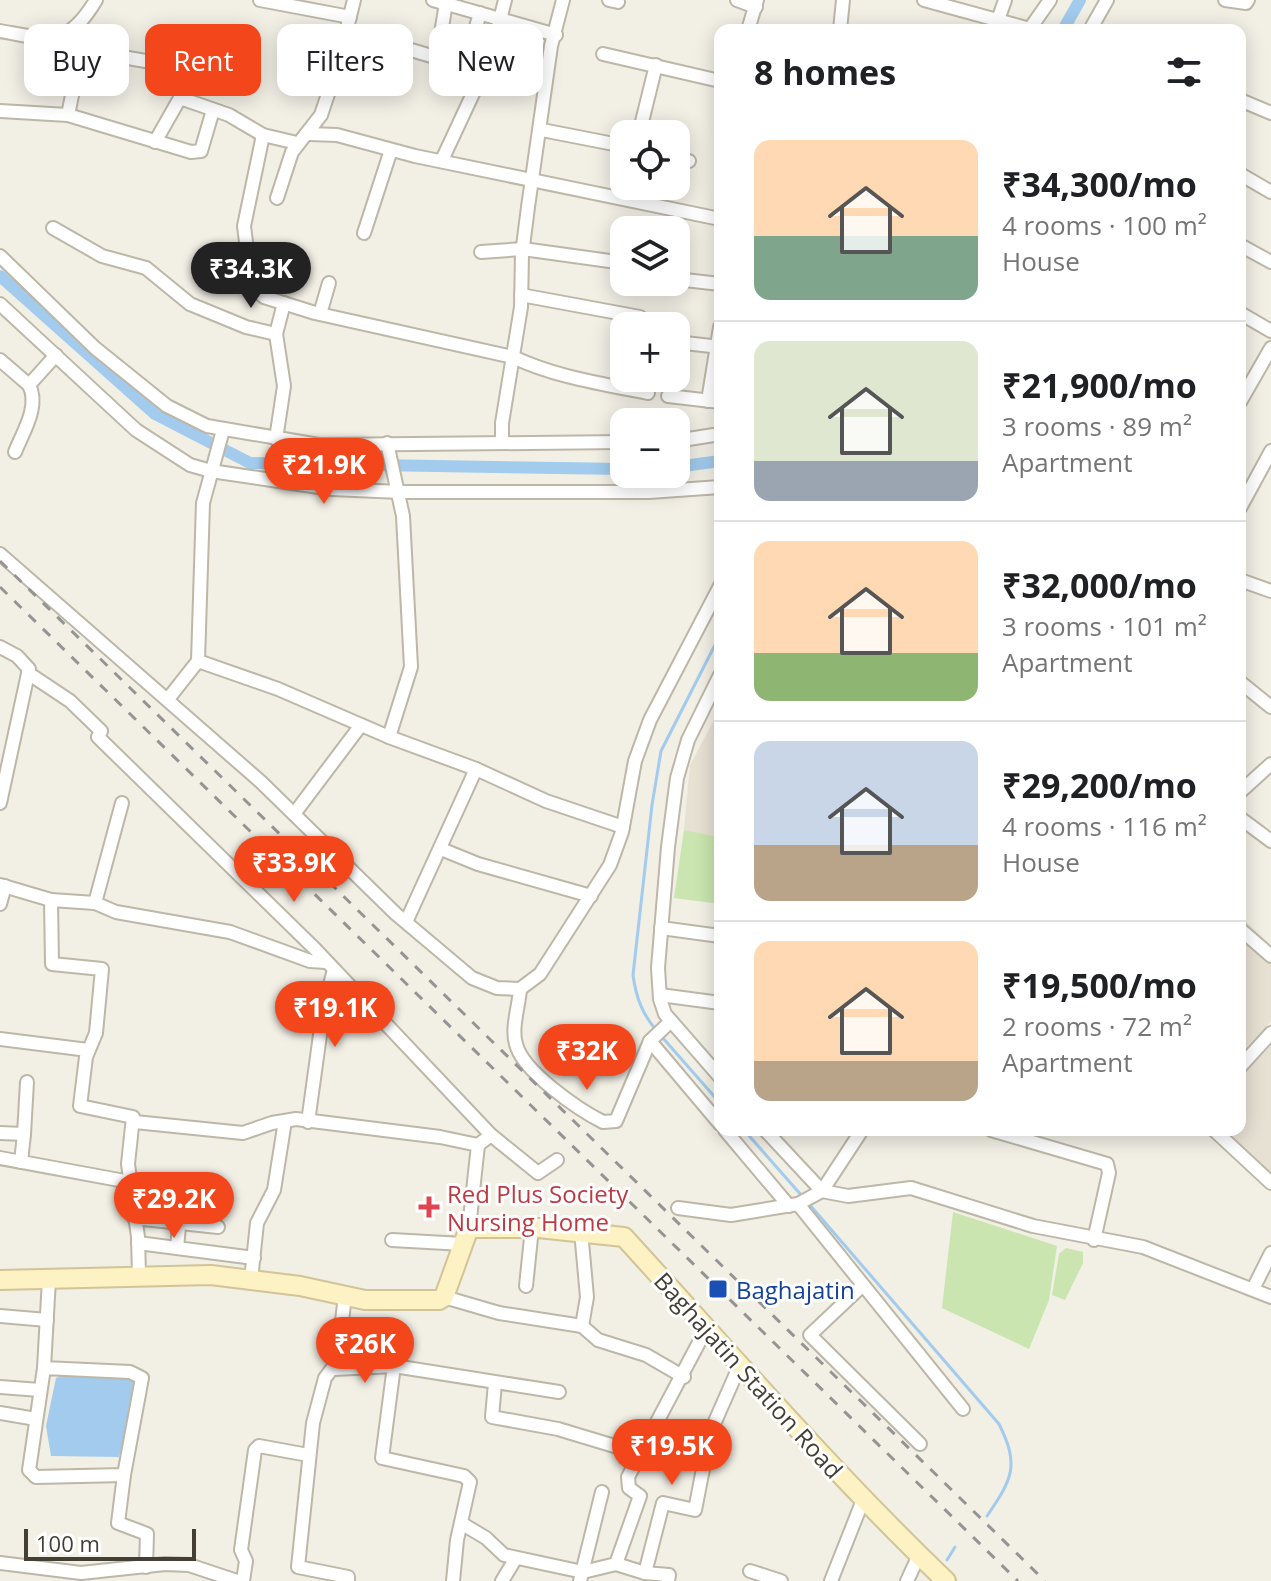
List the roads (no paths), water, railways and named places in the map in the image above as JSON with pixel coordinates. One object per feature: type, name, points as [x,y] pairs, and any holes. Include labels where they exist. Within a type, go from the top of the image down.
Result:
[{"type":"street","points":[[78,24],[96,0]]},
{"type":"street","points":[[260,0],[320,5],[350,17]]},
{"type":"street","points":[[348,24],[354,0]]},
{"type":"street","points":[[442,160],[481,80],[505,0]]},
{"type":"street","points":[[502,443],[502,423],[521,295],[523,249],[542,130],[551,46],[563,0]]},
{"type":"street","points":[[737,0],[757,3],[750,24]]},
{"type":"street","points":[[841,24],[843,0]]},
{"type":"street","points":[[924,0],[948,3],[1011,24]]},
{"type":"street","points":[[998,20],[1005,0]]},
{"type":"street","points":[[1034,24],[1050,0]]},
{"type":"street","points":[[1093,24],[1107,0]]},
{"type":"street","points":[[1225,0],[1246,3],[1248,0]]},
{"type":"street","points":[[439,24],[440,2],[556,35]]},
{"type":"street","points":[[477,24],[480,13]]},
{"type":"street","points":[[0,31],[24,35]]},
{"type":"street","points":[[603,54],[714,80]]},
{"type":"street","points":[[129,60],[163,64],[181,77],[180,98],[155,142]]},
{"type":"street","points":[[642,120],[656,65]]},
{"type":"street","points":[[68,115],[72,96]]},
{"type":"street","points":[[277,198],[297,143],[309,134],[321,115],[327,96]]},
{"type":"street","points":[[180,98],[229,115],[263,135],[297,143]]},
{"type":"street","points":[[1246,106],[1271,113]]},
{"type":"street","points":[[0,111],[68,115],[155,142],[201,151],[213,110]]},
{"type":"street","points":[[542,130],[610,143]]},
{"type":"street","points":[[309,134],[337,135],[391,150],[714,218]]},
{"type":"street","points":[[263,135],[244,226],[251,282],[257,291],[320,314],[513,357],[534,367],[588,382],[648,393]]},
{"type":"street","points":[[364,233],[391,150]]},
{"type":"street","points":[[1246,177],[1271,192]]},
{"type":"street","points":[[53,228],[102,256],[146,268],[205,311],[276,334]]},
{"type":"street","points":[[1246,248],[1271,262]]},
{"type":"street","points":[[481,252],[523,249],[610,261]]},
{"type":"street","points":[[0,256],[95,348],[167,406],[221,436],[319,445],[610,442]]},
{"type":"street","points":[[690,281],[714,283]]},
{"type":"street","points":[[320,314],[329,283]]},
{"type":"street","points":[[521,295],[613,312]]},
{"type":"street","points":[[276,439],[284,386],[276,334],[284,303]]},
{"type":"street","points":[[0,304],[153,443],[190,465],[213,466],[332,489],[587,493],[714,487]]},
{"type":"street","points":[[1246,316],[1271,331]]},
{"type":"street","points":[[690,344],[714,347]]},
{"type":"street","points":[[1246,392],[1271,348]]},
{"type":"street","points":[[29,385],[56,355]]},
{"type":"street","points":[[0,360],[29,385],[34,394],[15,452]]},
{"type":"street","points":[[668,396],[714,402]]},
{"type":"street","points":[[690,439],[714,435]]},
{"type":"street","points":[[168,699],[198,661],[203,503],[221,436]]},
{"type":"street","points":[[387,443],[395,491],[403,516],[411,667],[389,737]]},
{"type":"street","points":[[1246,500],[1271,451]]},
{"type":"street","points":[[0,554],[84,630],[168,699],[406,922],[472,978],[520,994]]},
{"type":"street","points":[[1246,582],[1271,591]]},
{"type":"street","points":[[668,1024],[650,1041],[616,1121],[603,1122],[574,1105],[522,1057],[515,1039],[520,994],[549,962],[610,865],[623,827],[635,761],[650,720],[714,597]]},
{"type":"street","points":[[0,647],[17,656],[29,669],[0,803]]},
{"type":"street","points":[[198,661],[278,689],[389,737],[476,769],[546,801],[623,827]]},
{"type":"street","points":[[28,673],[70,701],[101,731],[98,737],[330,966],[491,1135],[538,1173],[557,1160]]},
{"type":"street","points":[[714,687],[688,740],[677,778],[661,928],[660,995],[668,1024],[714,1071]]},
{"type":"street","points":[[1246,687],[1271,707]]},
{"type":"street","points":[[294,814],[361,725]]},
{"type":"street","points":[[1246,787],[1271,764]]},
{"type":"street","points":[[406,922],[476,769]]},
{"type":"street","points":[[95,903],[122,803]]},
{"type":"street","points":[[1246,822],[1271,841]]},
{"type":"street","points":[[441,849],[478,864],[591,896]]},
{"type":"street","points":[[0,904],[2,886],[51,900],[95,903],[147,918],[230,932],[289,955],[330,966]]},
{"type":"street","points":[[51,900],[52,964],[102,969],[96,1033],[88,1050],[80,1106],[123,1113],[133,1117],[135,1122],[130,1182],[139,1275]]},
{"type":"street","points":[[661,928],[714,935]]},
{"type":"street","points":[[1246,940],[1271,956]]},
{"type":"street","points":[[308,1122],[330,966]]},
{"type":"street","points":[[660,995],[714,1002]]},
{"type":"street","points":[[1246,1060],[1271,1033]]},
{"type":"street","points":[[0,1039],[88,1050]]},
{"type":"street","points":[[650,1041],[714,1117]]},
{"type":"street","points":[[21,1162],[27,1082]]},
{"type":"street","points":[[135,1122],[243,1133],[285,1121],[308,1122],[440,1137],[478,1145]]},
{"type":"street","points":[[251,1280],[260,1213],[274,1190],[285,1121]]},
{"type":"street","points":[[0,1133],[24,1134]]},
{"type":"street","points":[[0,1280],[211,1275],[365,1300],[439,1300],[444,1297],[466,1236],[478,1145],[491,1135]]},
{"type":"street","points":[[731,1136],[799,1203],[963,1409]]},
{"type":"street","points":[[771,1136],[822,1191],[848,1196],[911,1188],[1033,1226],[1143,1247],[1271,1297]]},
{"type":"street","points":[[678,1208],[731,1215],[799,1203],[822,1191],[858,1136]]},
{"type":"street","points":[[1011,1136],[1107,1164],[1109,1173],[1094,1240]]},
{"type":"street","points":[[1220,1136],[1271,1183]]},
{"type":"street","points":[[0,1158],[130,1182]]},
{"type":"street","points":[[177,1248],[183,1182]]},
{"type":"street","points":[[134,1218],[218,1227]]},
{"type":"street","points":[[526,1286],[532,1228]]},
{"type":"street","name":"Baghajatin Station Road","points":[[466,1236],[532,1228],[624,1237],[640,1244],[705,1331],[863,1500],[942,1577]]},
{"type":"street","points":[[581,1231],[587,1297],[582,1326]]},
{"type":"street","points":[[392,1240],[466,1236]]},
{"type":"street","points":[[138,1243],[254,1258]]},
{"type":"street","points":[[1253,1289],[1271,1253]]},
{"type":"street","points":[[49,1279],[44,1368],[31,1475],[124,1475]]},
{"type":"street","points":[[863,1285],[810,1335],[920,1444]]},
{"type":"street","points":[[345,1296],[334,1369],[325,1378],[308,1455],[298,1567],[348,1577],[348,1581]]},
{"type":"street","points":[[444,1297],[499,1313],[582,1326],[598,1340],[646,1355],[684,1377]]},
{"type":"street","points":[[0,1316],[47,1320]]},
{"type":"street","points":[[705,1331],[684,1377],[628,1477],[629,1488],[640,1496],[695,1510],[710,1433],[739,1367]]},
{"type":"street","points":[[334,1369],[394,1366],[559,1392]]},
{"type":"street","points":[[394,1366],[382,1458],[468,1478],[453,1581]]},
{"type":"street","points":[[44,1368],[130,1372],[142,1378],[118,1523],[147,1534],[146,1567]]},
{"type":"street","points":[[495,1383],[492,1417],[558,1429],[641,1454]]},
{"type":"street","points":[[0,1387],[40,1390]]},
{"type":"street","points":[[0,1413],[36,1419]]},
{"type":"street","points":[[0,1563],[86,1577],[146,1567],[189,1565],[240,1581],[246,1561],[241,1550],[255,1450],[259,1446],[308,1455]]},
{"type":"street","points":[[581,1577],[602,1492]]},
{"type":"street","points":[[616,1564],[640,1496]]},
{"type":"street","points":[[831,1581],[863,1500]]},
{"type":"street","points":[[645,1573],[663,1503]]},
{"type":"street","points":[[461,1523],[486,1538],[504,1555],[581,1577],[616,1564],[645,1573],[669,1575],[668,1581]]},
{"type":"street","points":[[907,1581],[919,1555]]},
{"type":"street","points":[[502,1581],[516,1558]]},
{"type":"street","points":[[750,1571],[781,1581]]},
{"type":"water","points":[[74,1370],[139,1379],[119,1457],[51,1456],[46,1426],[56,1378]]},
{"type":"waterway","points":[[1066,24],[1080,0]]},
{"type":"waterway","points":[[0,276],[155,414],[250,463],[610,469]]},
{"type":"waterway","points":[[690,465],[714,462]]},
{"type":"waterway","points":[[657,1031],[640,1005],[633,975],[652,805],[661,751],[714,647]]},
{"type":"waterway","points":[[662,1037],[714,1096]]},
{"type":"waterway","points":[[749,1136],[802,1196]]},
{"type":"waterway","points":[[809,1204],[999,1424],[1010,1451],[1010,1472],[987,1516]]},
{"type":"waterway","points":[[947,1560],[955,1547]]},
{"type":"railway","points":[[0,561],[1045,1581]]},
{"type":"railway","points":[[0,587],[1018,1581]]},
{"type":"place","name":"Red Plus Society Nursing Home","points":[[429,1207]]},
{"type":"place","name":"Baghajatin","points":[[718,1289]]}]
